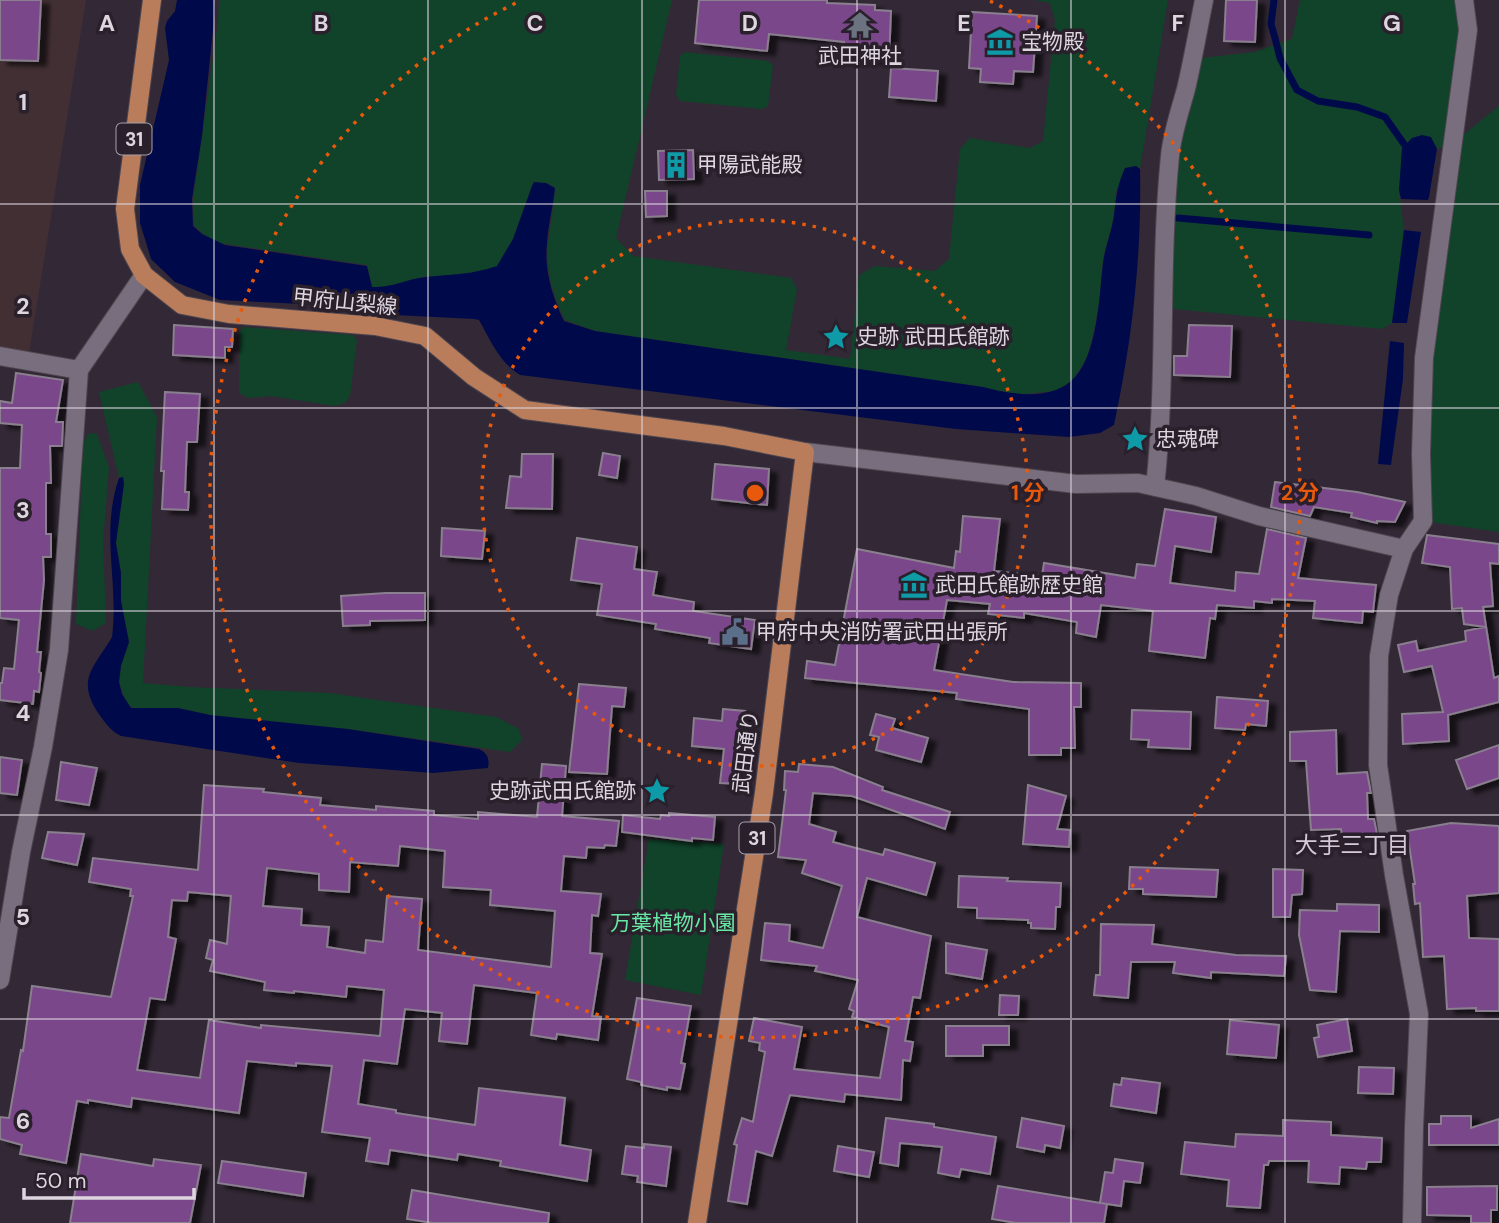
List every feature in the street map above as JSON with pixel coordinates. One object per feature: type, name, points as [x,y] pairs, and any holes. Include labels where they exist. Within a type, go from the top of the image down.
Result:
[{"type":"main road","name":"甲府山梨線","points":[[152,0],[125,209],[130,249],[144,275],[183,305],[229,314],[375,326],[425,335],[474,377],[525,410],[724,436],[805,452]]},
{"type":"main road","name":"武田通り","points":[[697,1223],[764,793],[805,452]]},
{"type":"street","points":[[1155,487],[1160,432],[1163,246],[1170,152],[1193,60],[1204,0]]},
{"type":"street","points":[[1412,1223],[1413,1127],[1419,1014],[1378,765],[1381,644],[1389,595],[1404,549],[1423,521],[1421,454],[1424,358],[1468,30],[1464,0]]},
{"type":"street","points":[[0,980],[59,650],[79,370],[144,275]]},
{"type":"street","points":[[0,356],[79,370]]},
{"type":"street","points":[[805,452],[1076,484],[1138,483],[1196,495],[1259,516],[1404,549]]},
{"type":"shaded area","points":[[0,0],[86,0],[28,359],[0,356]]},
{"type":"shaded area","points":[[177,0],[214,0],[202,136],[192,199],[193,226],[202,234],[225,245],[367,266],[372,287],[386,286],[419,278],[470,273],[497,266],[513,239],[534,182],[546,183],[555,188],[546,254],[553,294],[564,321],[595,331],[1005,392],[1040,394],[1051,391],[1071,381],[1087,358],[1096,326],[1104,257],[1118,187],[1125,168],[1136,166],[1140,169],[1137,266],[1131,330],[1114,425],[1100,433],[1069,437],[956,429],[520,375],[501,357],[479,320],[394,315],[385,308],[220,300],[175,282],[151,259],[140,223],[140,185],[169,60],[165,28],[175,11]]},
{"type":"shaded area","points":[[1422,135],[1431,137],[1437,149],[1429,197],[1428,200],[1401,199],[1399,190],[1402,148],[1412,138]]},
{"type":"shaded area","points":[[1404,230],[1421,232],[1407,323],[1392,323]]},
{"type":"shaded area","points":[[1390,341],[1404,343],[1403,379],[1391,465],[1378,464]]},
{"type":"shaded area","points":[[123,477],[116,543],[121,573],[121,601],[129,642],[119,682],[122,694],[131,708],[178,708],[210,715],[348,729],[479,749],[487,756],[488,768],[433,773],[299,763],[121,736],[115,732],[105,723],[93,704],[88,684],[93,666],[112,637],[114,617],[111,518],[119,478]]},
{"type":"green space","points":[[219,0],[672,0],[616,238],[633,256],[791,278],[797,289],[786,350],[850,359],[859,275],[875,266],[935,271],[949,259],[960,149],[970,138],[1030,148],[1043,141],[1055,20],[1050,3],[1033,0],[1168,0],[1140,169],[1136,166],[1116,191],[1114,216],[1103,259],[1100,298],[1087,358],[1073,380],[1056,391],[1012,395],[983,387],[595,331],[565,320],[549,274],[547,254],[555,188],[546,183],[532,186],[513,239],[497,267],[471,274],[423,277],[383,288],[372,287],[367,265],[219,243],[194,225],[193,200]]},
{"type":"green space","points":[[1300,0],[1464,0],[1452,144],[1499,106],[1499,532],[1423,521],[1421,454],[1451,145],[1437,149],[1436,144],[1399,190],[1404,230],[1392,323],[1382,329],[1164,308],[1163,245],[1193,59],[1254,52],[1292,39]]},
{"type":"green space","points":[[685,52],[768,61],[773,65],[768,106],[762,109],[680,101],[676,95],[680,56]]},
{"type":"green space","points":[[243,327],[353,335],[357,340],[350,396],[345,403],[335,406],[271,396],[249,398],[239,393],[239,332]]},
{"type":"green space","points":[[138,382],[157,417],[143,683],[329,693],[496,717],[519,729],[522,740],[510,752],[348,729],[210,715],[178,708],[135,709],[127,704],[119,682],[121,665],[129,642],[121,601],[121,573],[116,543],[124,484],[123,477],[119,478],[99,392]]},
{"type":"green space","points":[[89,433],[97,434],[109,468],[103,541],[106,623],[93,631],[76,624],[83,443]]},
{"type":"green space","name":"万葉植物小園","points":[[649,839],[724,844],[701,995],[625,980]]},
{"type":"building","points":[[0,0],[41,0],[38,61],[0,60]]},
{"type":"building","points":[[699,0],[827,0],[827,3],[875,5],[875,10],[891,11],[889,60],[843,58],[844,42],[769,34],[767,51],[695,43]]},
{"type":"building","points":[[1226,0],[1257,0],[1255,42],[1224,41]]},
{"type":"building","points":[[972,12],[1037,16],[1033,72],[1014,71],[1013,84],[980,82],[981,69],[969,68]]},
{"type":"building","points":[[891,68],[938,71],[936,101],[889,97]]},
{"type":"building","name":"甲陽武能殿","points":[[693,150],[694,179],[659,180],[658,151]]},
{"type":"building","points":[[645,191],[667,191],[667,216],[646,217]]},
{"type":"building","points":[[174,325],[233,329],[232,347],[225,347],[225,358],[173,355]]},
{"type":"building","points":[[1189,325],[1232,326],[1230,377],[1174,375],[1174,356],[1187,356]]},
{"type":"building","points":[[16,373],[63,380],[56,422],[63,422],[62,446],[50,446],[51,483],[46,483],[46,534],[51,534],[51,557],[43,557],[44,580],[37,652],[41,652],[41,673],[39,692],[34,691],[33,704],[0,700],[0,683],[4,668],[14,669],[19,620],[0,618],[0,468],[20,468],[22,425],[0,423],[0,401],[12,403]]},
{"type":"building","points":[[165,392],[200,394],[197,442],[187,442],[185,492],[189,492],[188,510],[162,509]]},
{"type":"building","points":[[603,453],[620,456],[617,478],[599,475]]},
{"type":"building","points":[[522,454],[553,454],[552,509],[506,508],[510,476],[521,477]]},
{"type":"building","points":[[715,464],[769,469],[767,505],[712,499]]},
{"type":"building","points":[[1275,482],[1357,492],[1405,502],[1395,522],[1377,523],[1351,517],[1352,513],[1314,507],[1310,516],[1271,507]]},
{"type":"building","points":[[1165,509],[1216,517],[1211,552],[1175,546],[1170,583],[1235,591],[1236,572],[1259,574],[1267,529],[1306,538],[1298,578],[1376,585],[1373,612],[1363,611],[1362,623],[1313,618],[1315,601],[1254,601],[1254,608],[1217,605],[1215,619],[1210,618],[1205,658],[1149,651],[1153,611],[1101,605],[1096,637],[1076,633],[1077,622],[1024,613],[1024,618],[988,614],[990,604],[947,600],[934,670],[1013,682],[1081,683],[1081,707],[1074,707],[1075,748],[1061,748],[1061,755],[1029,755],[1029,709],[956,699],[957,693],[805,678],[807,661],[835,665],[857,549],[954,568],[956,551],[960,552],[963,516],[1000,519],[994,571],[1042,576],[1044,563],[1135,578],[1137,564],[1155,566]]},
{"type":"building","points":[[442,528],[485,531],[482,559],[441,556]]},
{"type":"building","points":[[1427,535],[1499,544],[1499,564],[1490,563],[1493,606],[1483,607],[1494,678],[1499,676],[1499,702],[1448,715],[1449,741],[1403,744],[1402,714],[1443,712],[1432,666],[1404,672],[1398,645],[1416,641],[1418,651],[1466,641],[1465,631],[1485,627],[1464,624],[1462,608],[1452,609],[1450,567],[1422,563]]},
{"type":"building","points":[[577,538],[637,547],[634,569],[657,572],[653,595],[694,602],[693,611],[755,620],[751,649],[709,643],[710,638],[655,629],[656,624],[597,615],[602,584],[571,580]]},
{"type":"building","points":[[425,593],[425,620],[370,621],[370,625],[343,626],[341,596]]},
{"type":"building","points":[[579,684],[626,688],[624,707],[612,706],[607,774],[569,772]]},
{"type":"building","points":[[1217,697],[1268,701],[1266,726],[1246,724],[1245,730],[1215,728]]},
{"type":"building","points":[[723,709],[745,711],[738,784],[720,783],[724,749],[692,746],[694,718],[722,721]]},
{"type":"building","points":[[1132,710],[1191,712],[1190,749],[1148,747],[1149,740],[1131,739]]},
{"type":"building","points":[[876,714],[895,719],[892,728],[928,738],[921,762],[876,750],[879,737],[870,735]]},
{"type":"building","points":[[1336,730],[1337,774],[1367,772],[1371,793],[1367,793],[1368,819],[1374,819],[1377,834],[1342,835],[1341,829],[1311,830],[1306,761],[1290,761],[1290,732]]},
{"type":"building","points":[[1499,745],[1499,778],[1467,789],[1456,760]]},
{"type":"building","points":[[0,757],[22,760],[17,795],[0,793]]},
{"type":"building","points":[[61,762],[97,768],[89,805],[56,800]]},
{"type":"building","points":[[542,764],[566,766],[562,816],[619,821],[616,846],[587,847],[586,858],[564,856],[561,891],[601,894],[598,916],[592,915],[590,953],[602,954],[592,1016],[601,1017],[598,1040],[557,1034],[556,1039],[531,1035],[537,993],[474,985],[467,1044],[439,1041],[442,1013],[405,1009],[397,1064],[364,1060],[358,1104],[396,1110],[396,1113],[475,1125],[479,1088],[565,1098],[560,1145],[591,1150],[587,1181],[500,1166],[501,1161],[458,1154],[457,1160],[390,1150],[388,1164],[366,1161],[370,1138],[322,1132],[332,1066],[296,1063],[296,1066],[247,1061],[239,1113],[132,1098],[131,1107],[88,1100],[88,1103],[77,1101],[66,1163],[20,1154],[22,1145],[0,1139],[0,1117],[9,1118],[21,1050],[23,1051],[32,986],[111,997],[133,896],[130,896],[131,889],[89,882],[93,858],[198,870],[204,785],[264,789],[263,792],[321,798],[320,805],[434,811],[434,815],[478,819],[478,812],[537,817]],"holes":[[[400,846],[445,851],[443,887],[491,890],[490,905],[555,911],[551,967],[418,950],[422,899],[387,896],[383,942],[366,940],[365,953],[327,947],[329,927],[301,925],[302,909],[263,906],[267,868],[319,874],[319,890],[349,892],[350,862],[398,866]],[[188,892],[231,896],[227,944],[210,940],[206,958],[213,960],[210,971],[265,982],[264,990],[346,997],[347,986],[384,990],[380,1036],[261,1025],[261,1028],[209,1020],[200,1078],[137,1070],[150,998],[165,1000],[176,939],[168,937],[172,900],[187,901]]]},
{"type":"building","points":[[799,764],[833,767],[883,787],[882,790],[950,812],[945,829],[852,796],[813,793],[809,824],[836,832],[833,842],[883,855],[885,849],[935,863],[926,895],[867,878],[857,917],[931,936],[920,998],[913,997],[905,1041],[913,1042],[910,1061],[903,1060],[901,1100],[845,1094],[844,1102],[790,1095],[772,1156],[756,1151],[747,1204],[728,1201],[737,1145],[734,1144],[742,1118],[753,1122],[765,1052],[759,1050],[760,1043],[749,1041],[754,1018],[802,1027],[794,1069],[880,1078],[889,1027],[852,1017],[854,1011],[849,1009],[858,980],[815,971],[817,966],[761,960],[765,923],[790,925],[789,941],[823,948],[842,886],[802,873],[806,860],[778,857],[786,790],[785,771],[798,772]]},
{"type":"building","points":[[1028,785],[1066,796],[1057,829],[1070,830],[1069,847],[1023,844]]},
{"type":"building","points":[[669,813],[715,817],[713,840],[692,838],[692,841],[622,832],[623,815],[660,819],[661,815],[669,816]]},
{"type":"building","points":[[1451,823],[1499,826],[1499,893],[1467,896],[1469,938],[1499,939],[1499,1011],[1476,1011],[1476,1008],[1447,1009],[1444,956],[1423,957],[1420,903],[1415,904],[1415,884],[1407,831]]},
{"type":"building","points":[[48,832],[84,834],[77,865],[42,858]]},
{"type":"building","points":[[1130,867],[1218,870],[1216,897],[1143,894],[1143,889],[1129,889]]},
{"type":"building","points":[[1273,869],[1303,870],[1302,894],[1292,895],[1290,917],[1273,917]]},
{"type":"building","points":[[959,876],[1061,883],[1060,907],[1056,907],[1055,929],[1031,928],[1028,920],[977,918],[977,908],[958,907]]},
{"type":"building","points":[[1337,904],[1379,905],[1379,932],[1340,931],[1336,992],[1310,990],[1299,935],[1300,910],[1337,911]]},
{"type":"building","points":[[1101,924],[1154,925],[1152,944],[1236,955],[1286,956],[1284,976],[1211,972],[1211,978],[1173,973],[1175,962],[1131,962],[1128,998],[1094,995],[1096,975],[1100,975]]},
{"type":"building","points":[[946,943],[987,950],[982,979],[946,973]]},
{"type":"building","points":[[1000,995],[1019,996],[1018,1015],[999,1015]]},
{"type":"building","points":[[637,998],[691,1006],[681,1063],[685,1064],[680,1089],[667,1087],[667,1090],[627,1079],[638,1021],[633,1020]]},
{"type":"building","points":[[1347,1019],[1352,1051],[1318,1057],[1314,1038],[1319,1037],[1317,1025]]},
{"type":"building","points":[[1230,1020],[1279,1025],[1276,1058],[1227,1054]]},
{"type":"building","points":[[946,1026],[1009,1026],[1009,1045],[983,1045],[983,1056],[946,1056]]},
{"type":"building","points":[[1359,1067],[1394,1068],[1393,1094],[1358,1093]]},
{"type":"building","points":[[1122,1078],[1160,1083],[1156,1113],[1111,1106],[1114,1084],[1121,1085]]},
{"type":"building","points":[[1441,1116],[1471,1116],[1471,1128],[1499,1119],[1499,1145],[1429,1145],[1429,1124],[1441,1124]]},
{"type":"building","points":[[886,1118],[934,1124],[934,1127],[996,1137],[990,1174],[961,1169],[959,1177],[938,1173],[942,1147],[900,1143],[898,1166],[880,1163]]},
{"type":"building","points":[[1022,1118],[1064,1126],[1060,1148],[1045,1145],[1044,1152],[1017,1147]]},
{"type":"building","points":[[1283,1120],[1331,1122],[1331,1135],[1382,1138],[1381,1162],[1367,1162],[1366,1169],[1340,1167],[1339,1184],[1308,1182],[1309,1161],[1269,1161],[1268,1165],[1264,1165],[1260,1208],[1227,1206],[1229,1180],[1181,1174],[1185,1142],[1235,1147],[1236,1134],[1283,1136]]},
{"type":"building","points":[[644,1144],[671,1147],[666,1186],[637,1182],[638,1176],[622,1174],[626,1146],[644,1148]]},
{"type":"building","points":[[838,1146],[874,1152],[869,1177],[834,1171]]},
{"type":"building","points":[[81,1154],[153,1166],[154,1159],[201,1165],[190,1223],[70,1223]]},
{"type":"building","points":[[1115,1159],[1143,1163],[1140,1183],[1124,1181],[1121,1206],[1100,1203],[1105,1172],[1113,1173]]},
{"type":"building","points":[[222,1161],[306,1173],[303,1196],[218,1183]]},
{"type":"building","points":[[998,1186],[1107,1204],[1104,1223],[1016,1223],[992,1219]]},
{"type":"building","points":[[1497,1186],[1497,1210],[1491,1210],[1491,1223],[1471,1223],[1471,1216],[1427,1215],[1427,1187]]},
{"type":"building","points":[[412,1190],[549,1213],[548,1223],[433,1223],[407,1219]]},
{"type":"waterway","points":[[1274,0],[1271,24],[1280,58],[1297,90],[1318,101],[1357,107],[1385,117],[1404,144]]},
{"type":"waterway","points":[[1178,218],[1369,235]]},
{"type":"place","name":"武田神社","points":[[860,25]]},
{"type":"place","name":"宝物殿","points":[[1000,42]]},
{"type":"place","name":"甲陽武能殿","points":[[676,165]]},
{"type":"place","name":"史跡 武田氏館跡","points":[[836,337]]},
{"type":"place","name":"忠魂碑","points":[[1135,439]]},
{"type":"place","name":"武田氏館跡歴史館","points":[[914,585]]},
{"type":"place","name":"甲府中央消防署武田出張所","points":[[735,632]]},
{"type":"place","name":"史跡武田氏館跡","points":[[657,791]]},
{"type":"district","name":"大手三丁目","points":[[1352,845]]}]
